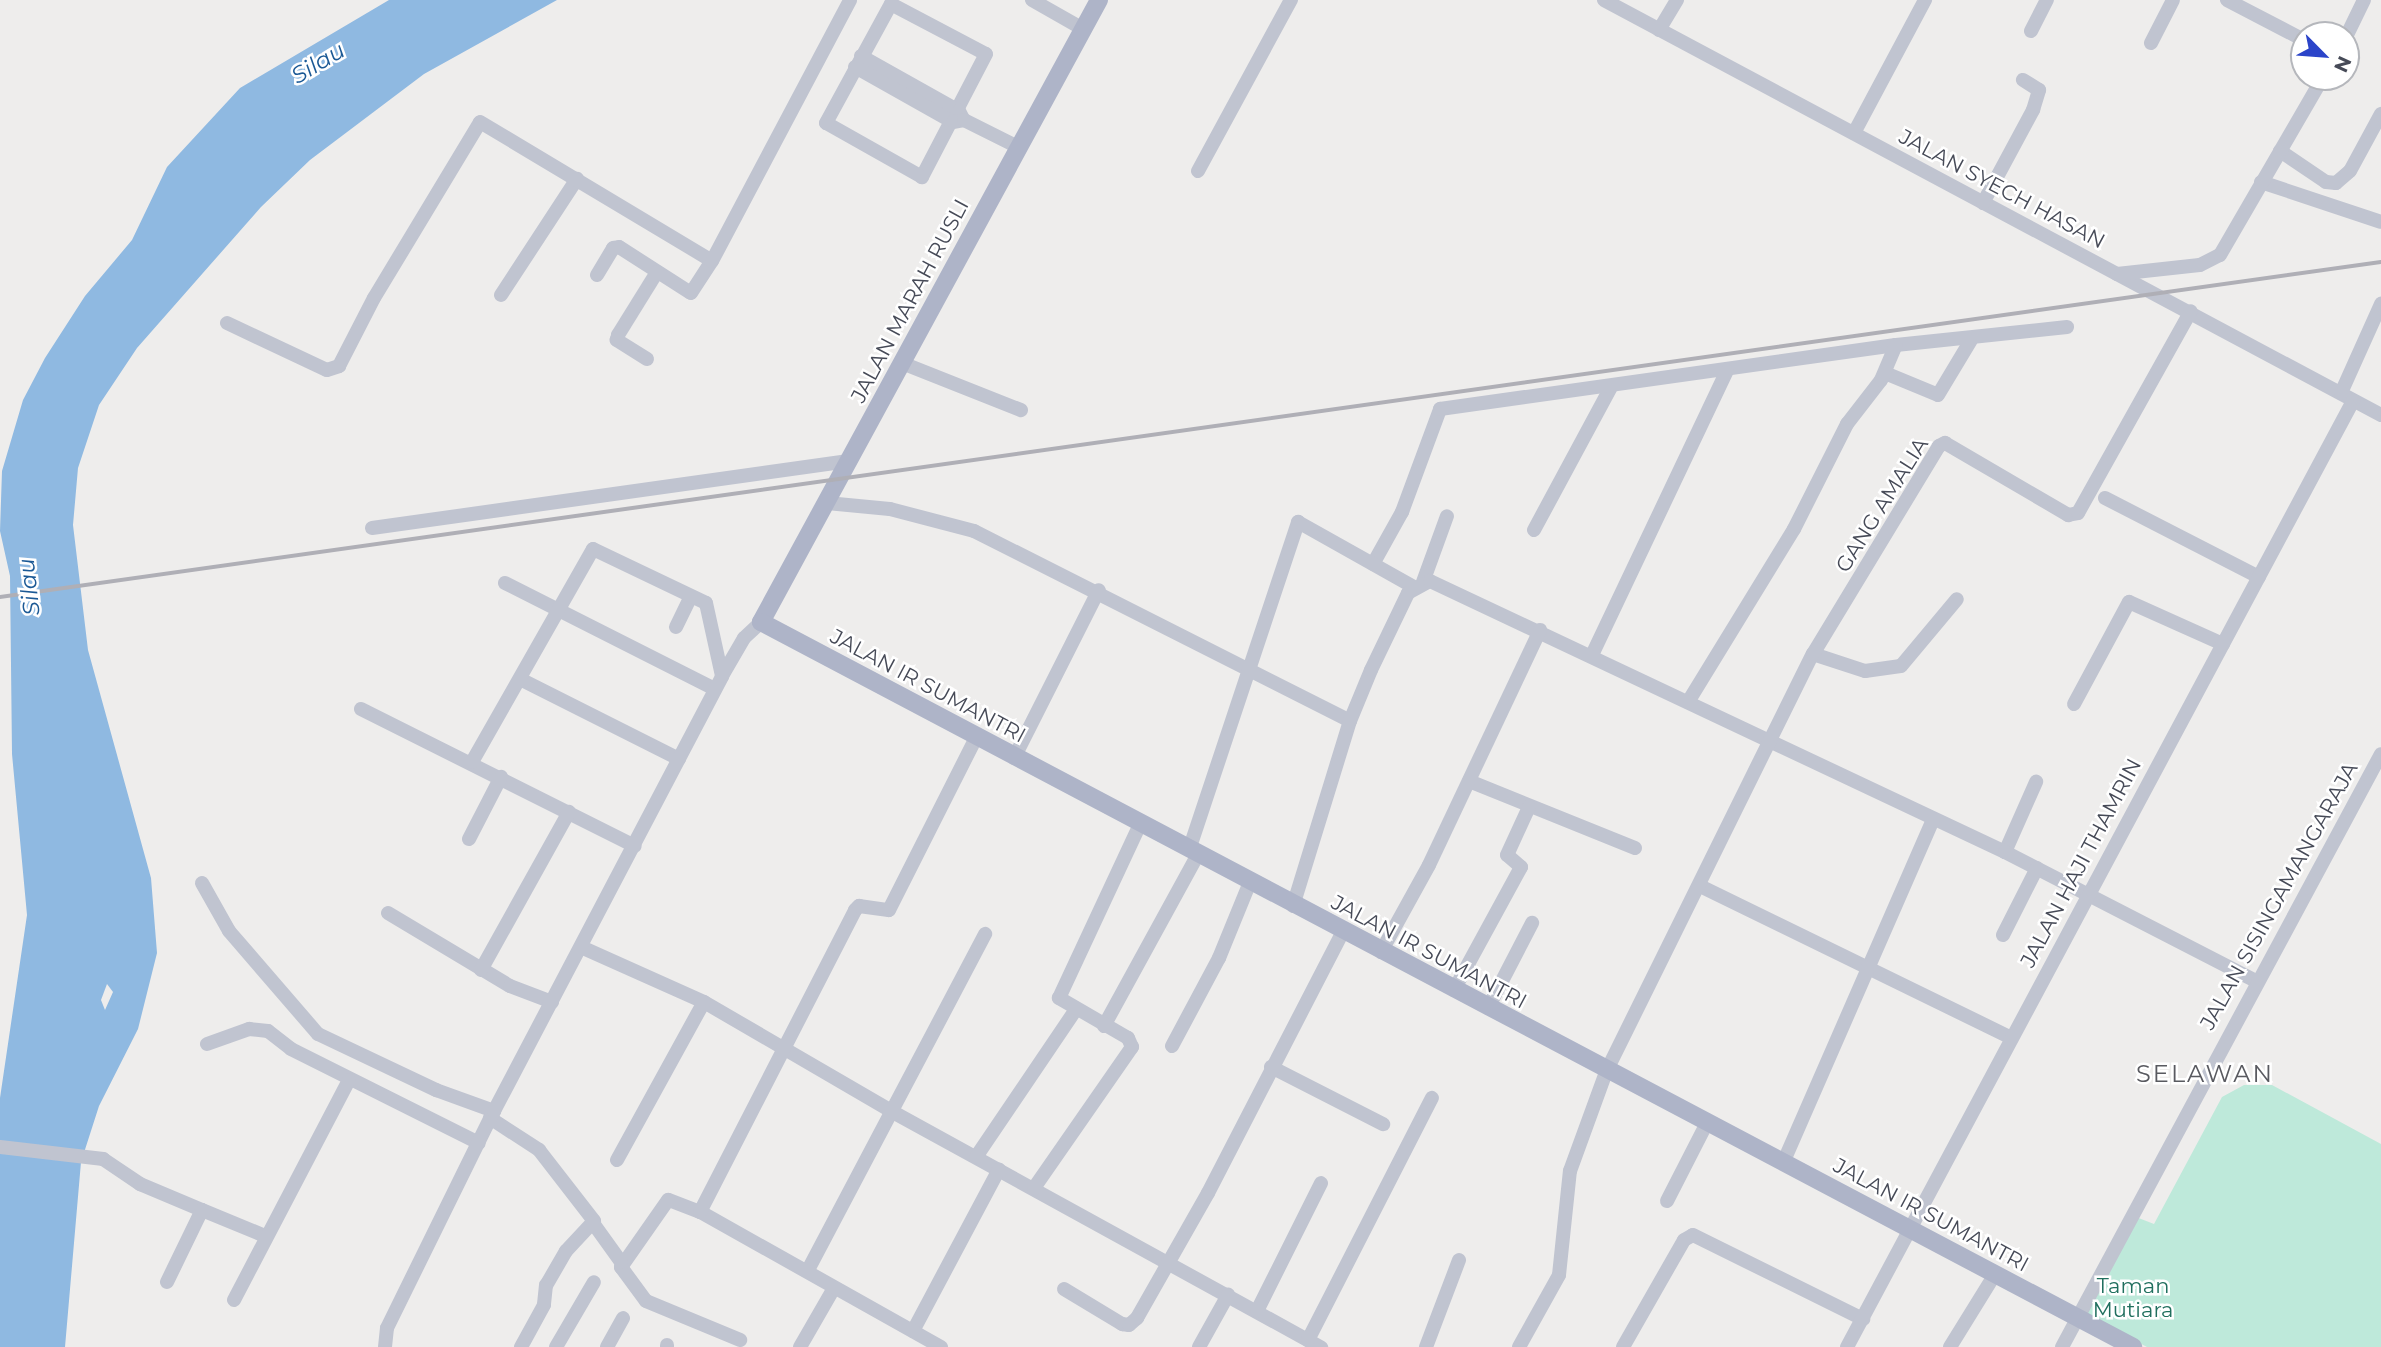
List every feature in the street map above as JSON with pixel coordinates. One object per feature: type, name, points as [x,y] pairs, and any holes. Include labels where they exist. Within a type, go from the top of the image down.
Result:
[{"type":"main road","name":"JALAN MARAH RUSLI","points":[[761,622],[1099,0]]},
{"type":"main road","name":"JALAN IR SUMANTRI","points":[[761,622],[1606,1072],[1707,1122],[2133,1347]]},
{"type":"street","points":[[597,275],[613,248],[619,247],[691,293],[712,261],[850,0]]},
{"type":"street","points":[[1032,0],[1083,29]]},
{"type":"street","points":[[1198,172],[1291,0]]},
{"type":"street","name":"JALAN SYECH HASAN","points":[[1604,0],[2116,275],[2191,311],[2381,415]]},
{"type":"street","points":[[1658,30],[1677,0]]},
{"type":"street","points":[[1854,133],[1925,0]]},
{"type":"street","points":[[2031,31],[2048,0]]},
{"type":"street","points":[[2151,43],[2174,0]]},
{"type":"street","points":[[2354,21],[2364,0]]},
{"type":"street","points":[[2236,2],[2290,32]]},
{"type":"street","points":[[890,4],[984,51],[958,118],[922,177],[828,126],[826,119],[890,4]]},
{"type":"street","points":[[858,62],[958,118],[1018,147]]},
{"type":"street","points":[[1983,203],[2034,110],[2039,90],[2023,80]]},
{"type":"street","points":[[2116,275],[2211,261],[2228,244],[2315,91]]},
{"type":"street","points":[[2280,151],[2326,181],[2336,183],[2350,171],[2381,114]]},
{"type":"street","points":[[227,323],[327,370],[339,366],[374,298],[480,122],[712,261]]},
{"type":"street","points":[[501,295],[577,179]]},
{"type":"street","points":[[2261,182],[2381,222]]},
{"type":"street","points":[[647,359],[617,340],[657,272]]},
{"type":"street","name":"JALAN HAJI THAMRIN","points":[[1847,1347],[2087,894],[2259,577],[2347,397],[2381,304]]},
{"type":"street","name":"GANG AMALIA","points":[[1519,1347],[1559,1276],[1570,1171],[1606,1072],[1813,654],[1940,444],[2068,515],[2081,510],[2191,311]]},
{"type":"street","points":[[1373,564],[1402,512],[1440,409],[1896,345],[1971,340],[2067,327]]},
{"type":"street","points":[[1885,373],[1938,395],[1971,340]]},
{"type":"street","points":[[1688,702],[1794,529],[1845,428],[1885,373],[1896,345]]},
{"type":"street","points":[[902,363],[1021,410]]},
{"type":"street","points":[[1592,655],[1727,370]]},
{"type":"street","points":[[1534,530],[1611,387]]},
{"type":"street","points":[[372,528],[850,461]]},
{"type":"street","points":[[2105,498],[2259,577]]},
{"type":"street","points":[[827,503],[890,509],[974,531],[1099,590],[1350,721]]},
{"type":"street","points":[[1293,906],[1350,721],[1402,602],[1419,584],[1447,516]]},
{"type":"street","points":[[1104,1026],[1193,852],[1298,522],[1373,564],[1419,584],[1439,583],[2005,852],[2256,981]]},
{"type":"street","points":[[472,761],[590,552],[597,549],[708,607],[718,682]]},
{"type":"street","points":[[505,583],[718,682]]},
{"type":"street","points":[[1014,758],[1099,590]]},
{"type":"street","points":[[676,627],[691,596]]},
{"type":"street","points":[[1813,654],[1865,671],[1901,666],[1957,598]]},
{"type":"street","points":[[2074,704],[2129,602],[2223,644]]},
{"type":"street","points":[[385,1347],[387,1328],[492,1114],[635,846],[718,682],[744,638],[761,622]]},
{"type":"street","points":[[1381,952],[1469,781],[1540,630]]},
{"type":"street","points":[[520,679],[679,759]]},
{"type":"street","points":[[361,709],[472,761],[635,846]]},
{"type":"street","points":[[700,1212],[787,1050],[857,908],[889,910],[976,738]]},
{"type":"street","name":"JALAN SISINGAMANGARAJA","points":[[2062,1347],[2256,981],[2381,754]]},
{"type":"street","points":[[469,839],[501,777]]},
{"type":"street","points":[[1469,781],[1634,848]]},
{"type":"street","points":[[2005,852],[2036,782]]},
{"type":"street","points":[[1454,990],[1521,867],[1507,855],[1529,807]]},
{"type":"street","points":[[481,970],[569,812]]},
{"type":"street","points":[[1783,1163],[1933,819]]},
{"type":"street","points":[[1034,1188],[1132,1047],[1128,1038],[1075,1011],[1059,998],[1140,824]]},
{"type":"street","points":[[2003,935],[2036,868]]},
{"type":"street","points":[[1172,1046],[1219,958],[1250,882]]},
{"type":"street","points":[[202,883],[229,931],[318,1034],[492,1114],[539,1150],[621,1262],[629,1281],[646,1301],[740,1340]]},
{"type":"street","points":[[1700,886],[1868,965],[2011,1038]]},
{"type":"street","points":[[388,914],[481,970],[552,1002]]},
{"type":"street","points":[[1488,1008],[1532,923]]},
{"type":"street","points":[[1064,1289],[1129,1325],[1169,1263],[1343,932]]},
{"type":"street","points":[[808,1270],[985,934]]},
{"type":"street","points":[[581,947],[704,1002],[891,1111],[1315,1343],[1432,1098]]},
{"type":"street","points":[[617,1160],[704,1002]]},
{"type":"street","points":[[976,1157],[1075,1011]]},
{"type":"street","points":[[207,1045],[224,1035],[260,1028],[349,1080],[479,1143]]},
{"type":"street","points":[[1271,1068],[1383,1124]]},
{"type":"street","points":[[234,1300],[265,1236],[349,1080]]},
{"type":"street","points":[[1667,1201],[1707,1122]]},
{"type":"street","points":[[0,1147],[103,1159],[140,1184],[265,1236]]},
{"type":"street","points":[[913,1331],[999,1169]]},
{"type":"street","points":[[1257,1311],[1321,1183]]},
{"type":"street","points":[[621,1262],[644,1239],[668,1200],[700,1212],[808,1270],[834,1288],[941,1347]]},
{"type":"street","points":[[167,1282],[202,1210]]},
{"type":"street","points":[[521,1347],[544,1305],[546,1285],[566,1251],[593,1223]]},
{"type":"street","points":[[1622,1347],[1684,1240],[1693,1235],[1863,1319]]},
{"type":"street","points":[[1426,1347],[1459,1260]]},
{"type":"street","points":[[1950,1347],[1995,1274]]},
{"type":"street","points":[[556,1347],[594,1282]]},
{"type":"street","points":[[800,1347],[834,1288]]},
{"type":"street","points":[[1199,1347],[1228,1295]]},
{"type":"street","points":[[607,1347],[623,1318]]},
{"type":"green space","name":"Taman Mutiara","points":[[2244,1085],[2272,1085],[2381,1144],[2381,1347],[2147,1347],[2084,1314],[2136,1217],[2154,1224],[2222,1097]]},
{"type":"water","name":"Silau","points":[[389,0],[557,0],[424,74],[310,160],[261,207],[137,348],[99,405],[78,468],[73,525],[88,650],[151,878],[157,953],[138,1029],[99,1106],[81,1162],[65,1347],[0,1347],[0,1098],[27,915],[12,754],[10,576],[0,531],[2,471],[23,400],[45,358],[85,296],[132,240],[167,167],[240,88]],"holes":[[[107,984],[113,992],[105,1010],[101,1000]]]},
{"type":"railway","points":[[0,597],[2381,262]]},
{"type":"district","name":"SELAWAN","points":[[2205,1074]]}]
